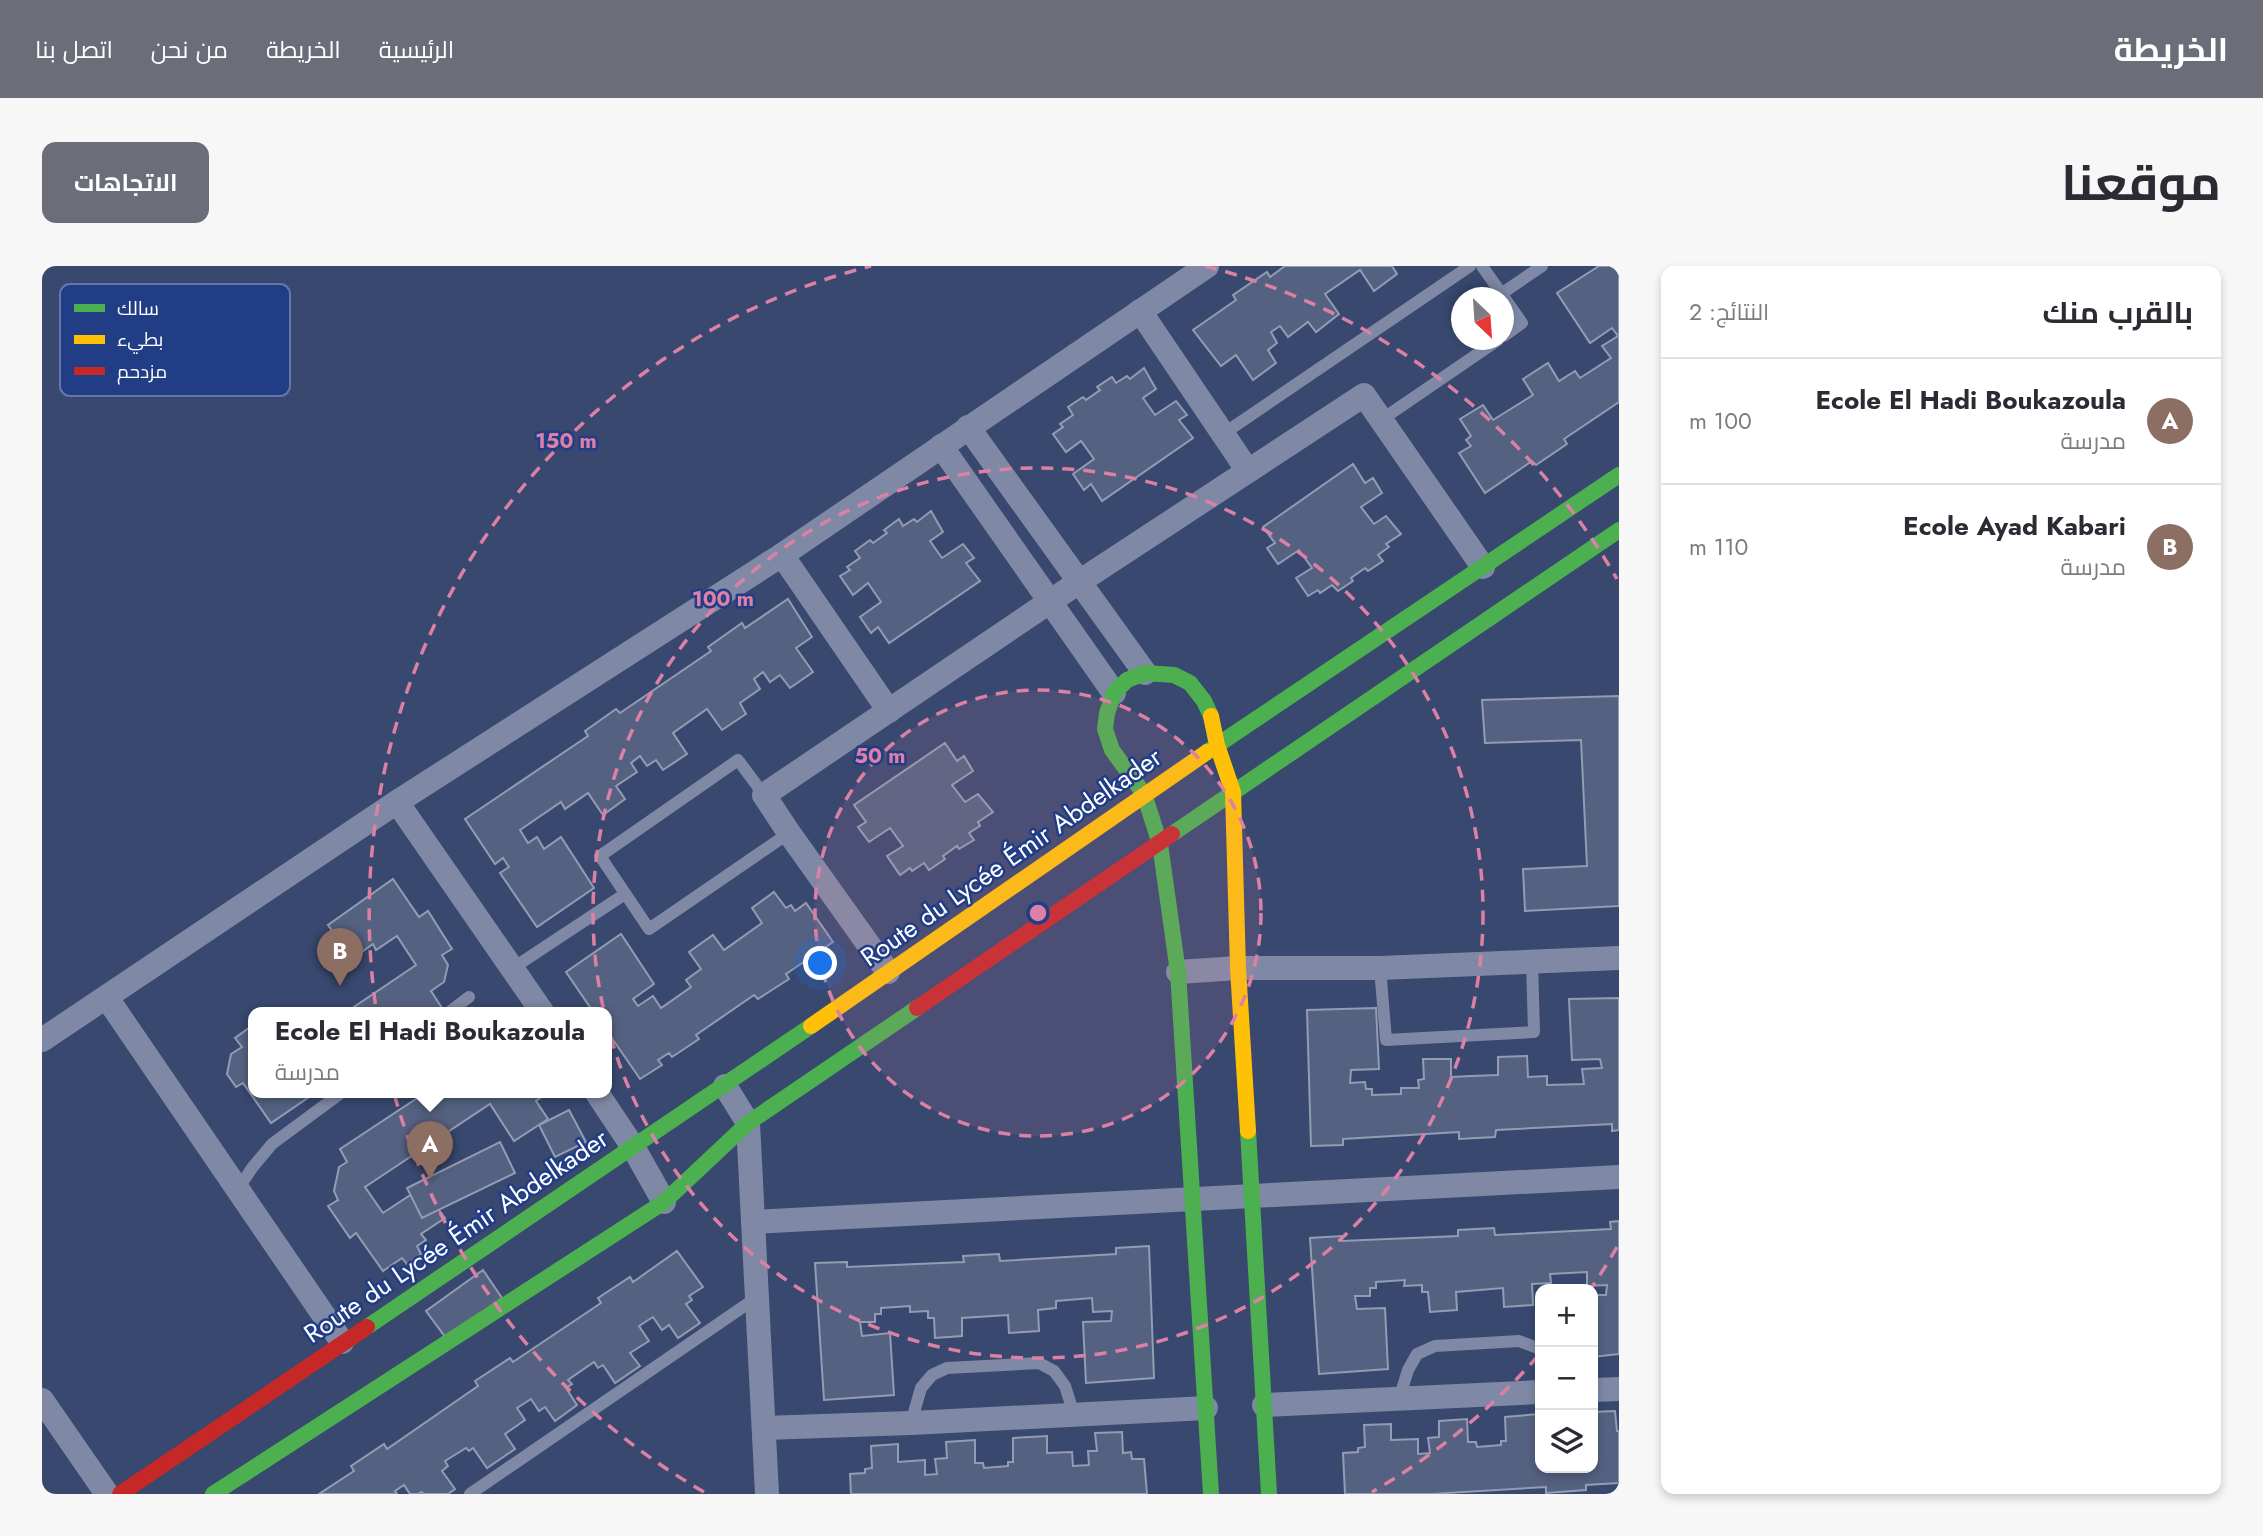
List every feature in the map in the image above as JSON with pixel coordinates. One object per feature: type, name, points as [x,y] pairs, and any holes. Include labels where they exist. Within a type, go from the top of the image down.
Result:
[{"type":"street","points":[[42,1040],[397,802],[782,555],[1207,266]]},
{"type":"street","points":[[1140,311],[1248,471]]},
{"type":"street","points":[[888,972],[764,795],[1079,582],[1364,395],[1483,567]]},
{"type":"street","points":[[968,427],[1145,673]]},
{"type":"street","points":[[942,446],[1114,693]]},
{"type":"street","name":"Route du Lycée Émir Abdelkader","points":[[120,1494],[725,1086],[1144,794],[1619,475]]},
{"type":"street","points":[[214,1494],[664,1202],[748,1123],[1619,530]]},
{"type":"street","points":[[782,555],[889,710]]},
{"type":"street","points":[[1212,1494],[1178,972],[1160,844],[1144,794],[1112,750],[1105,729],[1114,693],[1127,680],[1145,673],[1174,675],[1190,683],[1204,701],[1212,718],[1217,746],[1233,792],[1238,968],[1269,1494]]},
{"type":"street","points":[[397,802],[539,1007]]},
{"type":"street","points":[[1178,972],[1238,968],[1380,968],[1619,958]]},
{"type":"street","points":[[107,998],[342,1342]]},
{"type":"street","points":[[725,1086],[748,1123],[765,1428],[766,1494]]},
{"type":"street","points":[[600,1098],[633,1147],[664,1202]]},
{"type":"street","points":[[753,1222],[1619,1177]]},
{"type":"street","points":[[1598,1390],[1619,1389]]},
{"type":"street","points":[[1264,1405],[1535,1392]]},
{"type":"street","points":[[42,1401],[107,1494]]},
{"type":"street","points":[[765,1428],[1206,1408]]},
{"type":"lane","points":[[1223,434],[1470,266]]},
{"type":"lane","points":[[1482,266],[1497,287]]},
{"type":"lane","points":[[1512,287],[1542,266]]},
{"type":"lane","points":[[1514,311],[1522,323],[1514,328]]},
{"type":"lane","points":[[1381,420],[1483,350]]},
{"type":"lane","points":[[764,795],[738,760],[600,856],[649,929],[789,833]]},
{"type":"lane","points":[[513,968],[625,894]]},
{"type":"lane","points":[[1380,968],[1385,1040],[1534,1032],[1532,962]]},
{"type":"lane","points":[[456,1007],[468,997]]},
{"type":"lane","points":[[238,1189],[251,1168],[272,1144],[334,1098]]},
{"type":"lane","points":[[470,1494],[756,1298]]},
{"type":"lane","points":[[1399,1399],[1408,1370],[1417,1354],[1434,1346],[1519,1341],[1535,1347]]},
{"type":"lane","points":[[911,1423],[921,1388],[932,1375],[947,1368],[1026,1363],[1039,1363],[1054,1371],[1065,1386],[1074,1414]]},
{"type":"building","points":[[1285,266],[1392,266],[1397,274],[1374,291],[1360,270],[1325,294],[1339,314],[1316,332],[1308,322],[1288,337],[1280,326],[1271,332],[1277,343],[1268,350],[1276,363],[1253,380],[1236,355],[1221,366],[1193,330],[1236,300],[1233,295],[1267,272],[1270,277]]},
{"type":"building","points":[[1599,266],[1619,266],[1619,402],[1564,439],[1567,444],[1536,465],[1532,461],[1485,493],[1459,453],[1471,446],[1466,440],[1471,436],[1460,419],[1483,405],[1493,420],[1533,395],[1523,379],[1548,363],[1559,381],[1575,371],[1580,378],[1611,358],[1602,346],[1618,336],[1612,328],[1590,343],[1557,293]]},
{"type":"building","points":[[1144,368],[1156,389],[1143,398],[1155,415],[1176,401],[1187,415],[1179,420],[1193,438],[1102,501],[1091,484],[1084,490],[1073,474],[1094,459],[1081,441],[1066,452],[1053,434],[1063,427],[1060,424],[1073,415],[1068,407],[1083,397],[1086,400],[1100,390],[1097,387],[1112,377],[1116,383],[1127,376],[1130,379]]},
{"type":"building","points":[[1353,464],[1365,483],[1373,478],[1382,493],[1361,507],[1374,524],[1386,516],[1401,534],[1386,544],[1389,547],[1378,555],[1383,561],[1368,571],[1365,568],[1351,578],[1353,581],[1338,591],[1332,585],[1320,593],[1318,590],[1308,596],[1296,578],[1312,568],[1299,550],[1278,564],[1267,548],[1275,543],[1263,527]]},
{"type":"building","points":[[931,511],[943,532],[930,541],[942,558],[963,544],[974,558],[966,563],[980,581],[889,643],[878,627],[871,633],[860,617],[881,602],[868,583],[853,595],[840,576],[850,570],[847,567],[860,558],[855,551],[870,540],[873,543],[887,533],[884,530],[899,519],[903,526],[914,519],[917,522]]},
{"type":"building","points":[[788,599],[812,637],[796,648],[813,672],[790,688],[780,675],[770,682],[763,672],[754,679],[760,689],[740,703],[746,714],[722,730],[707,709],[673,733],[687,754],[663,770],[656,760],[647,766],[640,756],[631,763],[637,772],[616,786],[625,799],[603,815],[588,793],[565,809],[561,802],[520,830],[528,843],[537,837],[544,849],[561,837],[594,888],[537,927],[500,873],[509,867],[503,858],[495,864],[465,819],[588,736],[585,731],[616,709],[620,713],[711,651],[708,647],[742,623],[745,628]]},
{"type":"building","points":[[1619,696],[1619,906],[1525,911],[1523,869],[1587,866],[1581,740],[1485,743],[1482,700]]},
{"type":"building","points":[[945,743],[957,761],[964,756],[973,771],[952,785],[965,802],[978,794],[993,812],[978,822],[980,826],[969,833],[974,840],[959,849],[957,846],[929,870],[924,863],[900,875],[887,856],[903,846],[890,828],[869,842],[858,827],[866,822],[854,805]]},
{"type":"building","points":[[393,879],[419,917],[428,911],[452,949],[442,955],[448,965],[444,982],[431,991],[441,1007],[354,1007],[416,965],[397,936],[376,950],[373,944],[352,959],[328,925]]},
{"type":"building","points":[[774,892],[786,908],[791,905],[795,911],[806,903],[833,942],[786,974],[789,979],[758,999],[754,995],[696,1035],[699,1039],[672,1057],[669,1053],[658,1060],[662,1065],[640,1079],[612,1038],[612,1007],[590,1007],[566,972],[621,934],[654,984],[633,999],[638,1006],[653,996],[661,1008],[691,987],[686,980],[701,969],[689,952],[713,935],[724,950],[762,923],[752,908]]},
{"type":"building","points":[[1619,998],[1619,1130],[1612,1131],[1612,1124],[1496,1130],[1495,1137],[1459,1139],[1459,1132],[1343,1139],[1343,1145],[1311,1146],[1307,1010],[1376,1008],[1379,1069],[1351,1070],[1350,1083],[1365,1082],[1366,1089],[1372,1089],[1372,1095],[1401,1094],[1401,1088],[1419,1088],[1418,1080],[1424,1079],[1423,1059],[1451,1059],[1451,1077],[1498,1075],[1498,1057],[1527,1056],[1528,1077],[1547,1076],[1547,1085],[1584,1084],[1582,1069],[1602,1068],[1600,1059],[1572,1060],[1569,999]]},
{"type":"building","points":[[248,1029],[248,1090],[243,1083],[236,1087],[227,1074],[231,1054],[242,1047],[235,1038]]},
{"type":"building","points":[[254,1098],[308,1098],[271,1123]]},
{"type":"building","points":[[417,1098],[540,1098],[536,1101],[548,1119],[514,1141],[490,1104],[365,1187],[383,1213],[415,1192],[423,1204],[430,1199],[445,1218],[421,1234],[426,1240],[417,1246],[421,1254],[407,1264],[402,1258],[383,1271],[356,1233],[350,1238],[328,1206],[338,1200],[334,1191],[339,1167],[347,1162],[340,1149]]},
{"type":"building","points":[[569,1110],[586,1142],[555,1157],[539,1125]]},
{"type":"building","points":[[500,1142],[515,1173],[422,1218],[407,1188]]},
{"type":"building","points":[[1619,1221],[1619,1354],[1598,1356],[1598,1295],[1606,1295],[1607,1285],[1587,1284],[1587,1272],[1550,1274],[1551,1283],[1532,1284],[1533,1305],[1504,1307],[1503,1288],[1456,1292],[1457,1310],[1430,1312],[1428,1292],[1422,1292],[1422,1285],[1404,1286],[1405,1280],[1376,1282],[1376,1288],[1370,1288],[1370,1296],[1355,1296],[1357,1309],[1385,1308],[1388,1369],[1319,1374],[1310,1238],[1342,1236],[1342,1241],[1458,1236],[1458,1230],[1494,1228],[1495,1235],[1611,1229],[1610,1222]]},
{"type":"building","points":[[1149,1246],[1154,1378],[1086,1383],[1083,1322],[1111,1321],[1112,1311],[1093,1312],[1092,1298],[1056,1301],[1056,1308],[1038,1310],[1039,1331],[1009,1333],[1008,1315],[962,1318],[962,1336],[935,1338],[934,1318],[928,1318],[928,1311],[910,1312],[910,1306],[881,1308],[881,1314],[875,1314],[875,1322],[860,1322],[862,1336],[890,1333],[894,1395],[824,1400],[815,1263],[847,1262],[847,1267],[964,1262],[963,1256],[999,1254],[1000,1261],[1116,1254],[1116,1248]]},
{"type":"building","points":[[677,1251],[703,1287],[689,1296],[692,1300],[686,1304],[700,1323],[678,1338],[669,1325],[662,1330],[653,1317],[639,1326],[649,1341],[630,1353],[640,1366],[615,1383],[603,1365],[598,1368],[594,1362],[568,1380],[572,1384],[566,1388],[577,1405],[555,1421],[545,1407],[539,1411],[531,1399],[517,1408],[525,1420],[505,1434],[515,1449],[487,1468],[473,1448],[469,1451],[466,1448],[445,1461],[448,1466],[442,1471],[455,1489],[448,1494],[410,1494],[404,1485],[395,1491],[397,1494],[319,1494],[354,1471],[351,1466],[384,1444],[387,1449],[478,1386],[475,1381],[510,1358],[513,1362],[601,1303],[598,1298],[630,1277],[633,1282]]},
{"type":"building","points":[[483,1270],[502,1298],[446,1338],[426,1311]]},
{"type":"building","points":[[1615,1411],[1619,1431],[1619,1483],[1586,1485],[1586,1490],[1546,1493],[1546,1487],[1431,1494],[1345,1494],[1343,1453],[1358,1452],[1358,1448],[1365,1447],[1364,1425],[1391,1424],[1391,1440],[1418,1439],[1418,1454],[1430,1453],[1428,1438],[1439,1437],[1439,1421],[1467,1419],[1468,1442],[1476,1442],[1477,1447],[1501,1445],[1501,1441],[1506,1441],[1505,1417],[1535,1414],[1535,1473],[1598,1473],[1598,1412]]},
{"type":"building","points":[[1122,1432],[1123,1453],[1131,1452],[1132,1459],[1144,1459],[1147,1494],[851,1494],[850,1474],[865,1473],[865,1469],[872,1468],[871,1446],[898,1444],[898,1462],[925,1460],[925,1475],[937,1474],[935,1459],[947,1458],[946,1442],[975,1440],[975,1463],[983,1463],[984,1468],[1008,1466],[1008,1462],[1013,1462],[1013,1438],[1047,1436],[1047,1453],[1072,1452],[1073,1466],[1089,1465],[1088,1451],[1097,1451],[1095,1433]]},
{"type":"traffic: fast","points":[[1207,752],[1619,475]]},
{"type":"traffic: fast","points":[[1172,834],[1619,530]]},
{"type":"traffic: fast","points":[[1211,716],[1204,701],[1190,683],[1174,675],[1145,673],[1127,680],[1114,693],[1105,729],[1112,750],[1144,794],[1160,844],[1178,972],[1211,1494]]},
{"type":"traffic: fast","points":[[213,1494],[664,1202],[748,1123],[917,1008]]},
{"type":"traffic: fast","points":[[367,1327],[811,1026]]},
{"type":"traffic: fast","points":[[1248,1131],[1269,1494]]},
{"type":"traffic: slow","points":[[1211,716],[1217,745],[1233,792],[1238,968],[1248,1131]]},
{"type":"traffic: slow","points":[[811,1026],[1207,752]]},
{"type":"traffic: jam","points":[[917,1008],[1172,834]]},
{"type":"traffic: jam","points":[[120,1494],[367,1327]]},
{"type":"place","name":"Ecole Ayad Kabari","points":[[340,986]]},
{"type":"place","name":"Ecole El Hadi Boukazoula","points":[[430,1179]]}]
